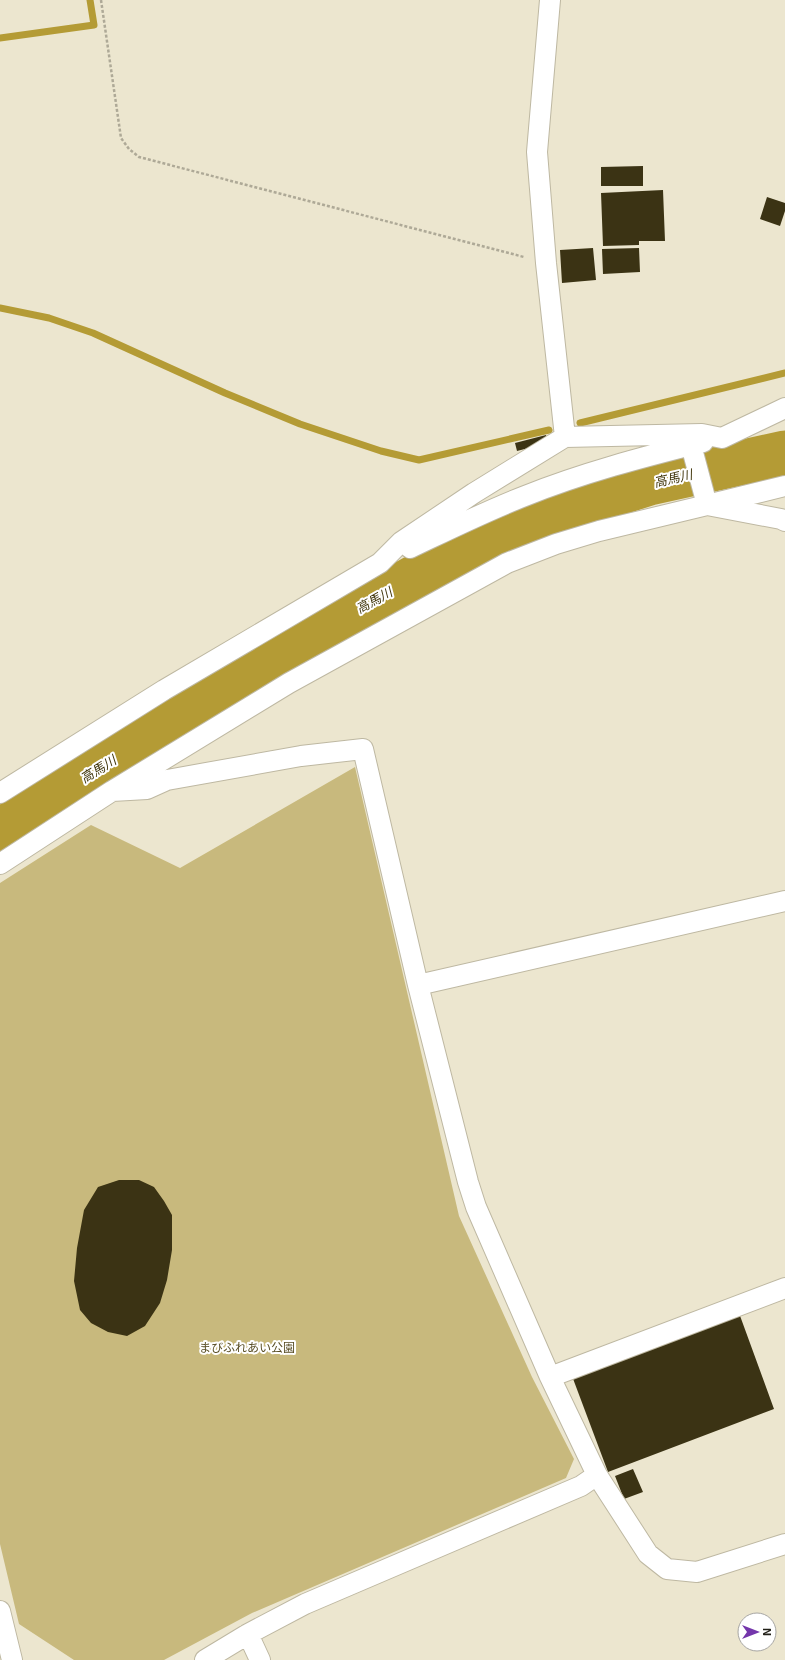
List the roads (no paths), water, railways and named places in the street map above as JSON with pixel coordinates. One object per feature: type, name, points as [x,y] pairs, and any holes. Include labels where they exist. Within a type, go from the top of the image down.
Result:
[{"type":"street","points":[[550,0],[537,152],[546,263],[565,437]]},
{"type":"street","points":[[0,793],[164,690],[380,563],[458,525],[525,496],[582,476],[655,454],[693,451],[785,408]]},
{"type":"street","points":[[380,563],[401,542],[474,493],[565,437],[702,434],[722,438]]},
{"type":"street","points":[[693,451],[706,498]]},
{"type":"street","points":[[0,864],[112,791],[289,683],[507,564],[556,544],[706,498],[785,486]]},
{"type":"street","points":[[706,498],[785,522]]},
{"type":"street","points":[[112,791],[147,789],[167,780],[301,756],[363,749],[418,985],[474,1201],[550,1377],[597,1475],[648,1554],[667,1569],[697,1572],[785,1544]]},
{"type":"street","points":[[418,985],[785,901]]},
{"type":"street","points":[[550,1377],[785,1288]]},
{"type":"street","points":[[205,1660],[248,1634],[305,1604],[581,1486],[597,1475]]},
{"type":"street","points":[[0,1611],[12,1660]]},
{"type":"street","points":[[248,1634],[260,1660]]},
{"type":"waterway","points":[[0,38],[94,25],[90,0]]},
{"type":"waterway","points":[[0,308],[49,318],[93,333],[225,393],[300,424],[381,451],[419,460],[549,430]]},
{"type":"waterway","points":[[580,423],[785,373]]},
{"type":"waterway","name":"高馬川","points":[[0,831],[307,638],[463,550],[554,514],[649,483],[785,453]]},
{"type":"park label","name":"まびふれあい公園","points":[[247,1347]]}]
